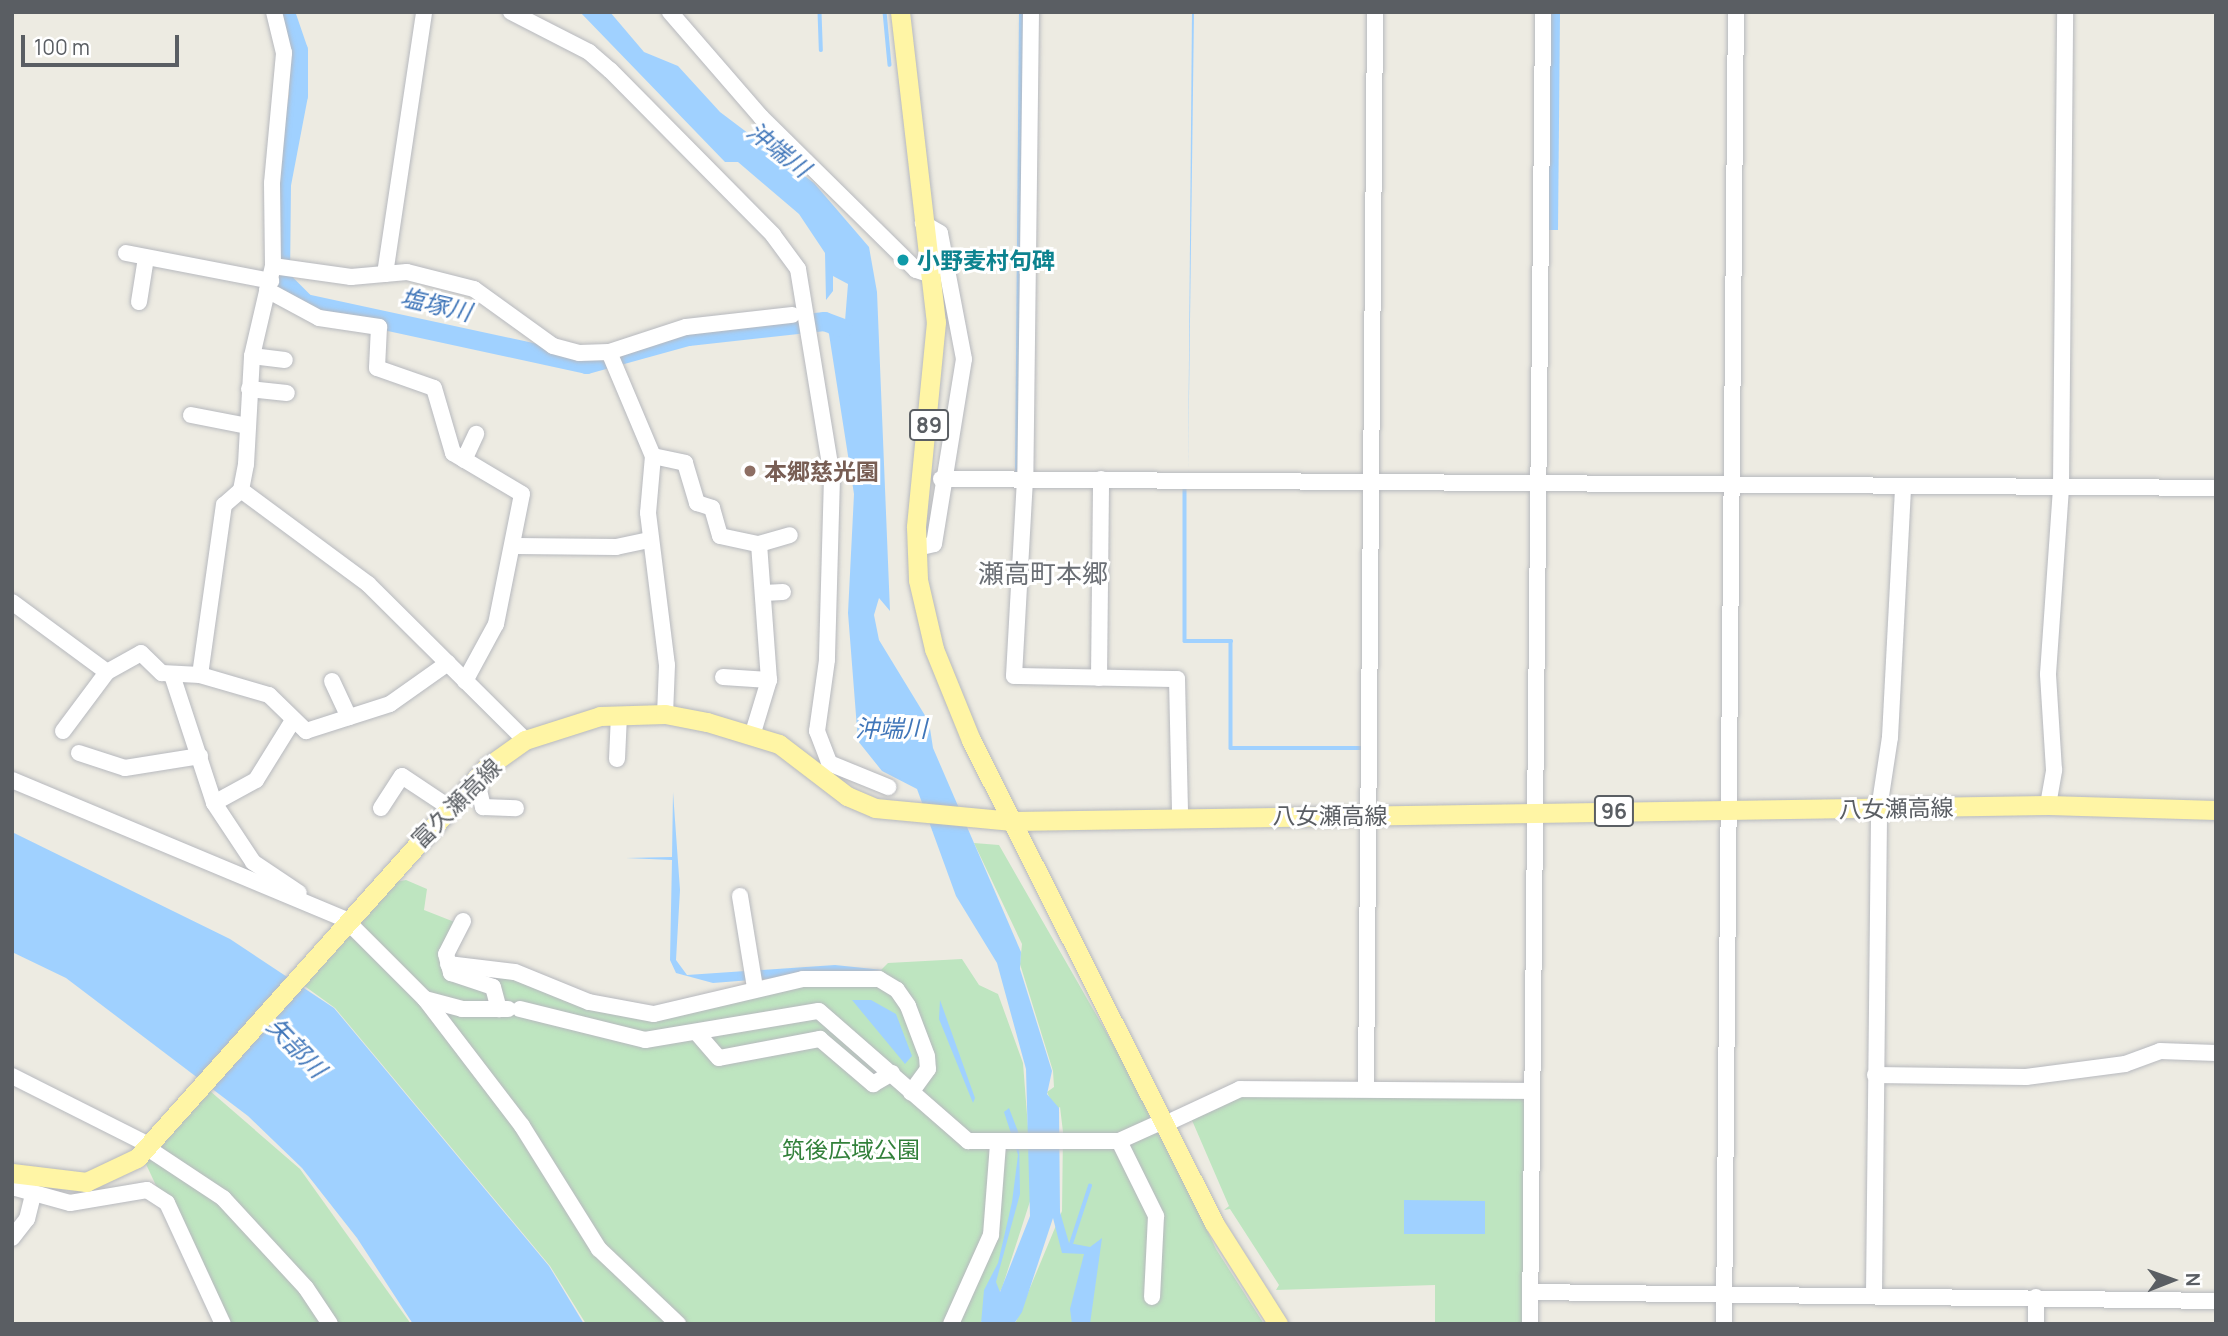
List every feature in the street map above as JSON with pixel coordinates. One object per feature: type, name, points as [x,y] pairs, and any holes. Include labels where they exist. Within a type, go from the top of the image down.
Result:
[{"type":"main road","name":"89","points":[[900,12],[931,275],[935,381],[917,548],[934,649],[1012,821]]},
{"type":"main road","name":"富久瀬高線","points":[[12,1173],[52,1182],[97,1180],[150,1143],[447,806],[476,777],[525,740],[572,722],[619,715],[665,714],[752,736],[795,754],[827,781],[875,808],[1012,821]]},
{"type":"main road","name":"八女瀬高線","points":[[1012,821],[1180,814],[1368,816],[2048,805],[2215,812]]},
{"type":"main road","points":[[1012,821],[1238,1266],[1278,1324]]},
{"type":"street","points":[[201,675],[223,505],[241,490],[254,465],[249,389],[251,356],[270,279],[272,183],[284,80],[274,12]]},
{"type":"street","points":[[385,274],[424,12]]},
{"type":"street","points":[[511,12],[589,52],[610,70],[773,235],[798,269],[832,477],[827,660],[818,717],[827,781]]},
{"type":"street","points":[[670,12],[761,117],[916,270],[931,275]]},
{"type":"street","points":[[1031,12],[1025,479],[1014,676],[1177,679],[1180,814]]},
{"type":"street","points":[[1366,1088],[1375,12]]},
{"type":"street","points":[[1530,1324],[1543,12]]},
{"type":"street","points":[[1724,1324],[1736,12]]},
{"type":"street","points":[[2048,805],[2054,769],[2048,674],[2061,487],[2065,12]]},
{"type":"street","points":[[917,548],[934,544],[942,479],[961,405],[964,359],[940,233],[923,223]]},
{"type":"street","points":[[126,253],[270,279],[351,277],[407,272],[474,289],[553,346],[609,352],[686,327],[792,315]]},
{"type":"street","points":[[139,302],[146,258]]},
{"type":"street","points":[[270,279],[319,318],[379,327],[377,368],[434,388],[453,453],[522,494],[516,546],[496,624],[465,681]]},
{"type":"street","points":[[609,352],[653,456],[650,540],[667,665],[665,714]]},
{"type":"street","points":[[251,356],[285,360]]},
{"type":"street","points":[[249,389],[287,393]]},
{"type":"street","points":[[191,415],[251,429]]},
{"type":"street","points":[[464,460],[476,434]]},
{"type":"street","points":[[653,456],[685,463],[697,503],[712,508],[720,536],[759,544],[790,535]]},
{"type":"street","points":[[942,479],[2216,488]]},
{"type":"street","points":[[1099,678],[1101,479]]},
{"type":"street","points":[[1874,1294],[1879,809],[1890,737],[1903,485]]},
{"type":"street","points":[[241,490],[368,584],[525,740]]},
{"type":"street","points":[[516,546],[616,547],[650,540]]},
{"type":"street","points":[[752,736],[769,680],[759,544]]},
{"type":"street","points":[[764,593],[783,592]]},
{"type":"street","points":[[14,596],[60,647],[107,672]]},
{"type":"street","points":[[63,731],[107,672],[141,653],[172,675],[201,675],[269,695],[292,722],[306,731],[417,690],[448,663]]},
{"type":"street","points":[[172,675],[214,802],[253,862],[327,912],[425,999],[523,1126],[599,1249],[678,1324]]},
{"type":"street","points":[[723,677],[769,680]]},
{"type":"street","points":[[332,681],[349,717]]},
{"type":"street","points":[[617,759],[619,715]]},
{"type":"street","points":[[200,812],[256,780],[292,722]]},
{"type":"street","points":[[823,749],[839,771],[888,787]]},
{"type":"street","points":[[79,753],[125,768],[200,756]]},
{"type":"street","points":[[12,768],[35,791]]},
{"type":"street","points":[[382,808],[402,776],[447,806]]},
{"type":"street","points":[[476,777],[483,807],[516,808]]},
{"type":"street","points":[[12,780],[327,912]]},
{"type":"street","points":[[740,896],[755,988]]},
{"type":"street","points":[[463,921],[446,954],[448,964],[465,981],[493,987],[511,1009]]},
{"type":"street","points":[[448,964],[515,972],[589,1002],[654,1014],[755,988],[866,976],[897,990],[927,1056],[929,1069],[911,1092]]},
{"type":"street","points":[[425,999],[462,1009],[511,1009],[621,1037],[697,1033],[800,1012],[832,1017],[955,1134],[998,1143],[1119,1141],[1240,1088],[1532,1091]]},
{"type":"street","points":[[799,1039],[800,1012]]},
{"type":"street","points":[[727,1027],[758,1049]]},
{"type":"street","points":[[697,1033],[719,1058],[799,1039],[831,1044],[873,1084],[892,1073]]},
{"type":"street","points":[[1875,1075],[2026,1077],[2125,1064],[2160,1051],[2216,1053]]},
{"type":"street","points":[[12,1076],[150,1143],[223,1198],[306,1288],[330,1324]]},
{"type":"street","points":[[1119,1141],[1156,1216],[1153,1297]]},
{"type":"street","points":[[951,1324],[991,1235],[998,1143]]},
{"type":"street","points":[[12,1187],[33,1195],[70,1203],[147,1190],[167,1203],[223,1324]]},
{"type":"street","points":[[12,1238],[27,1219],[33,1195]]},
{"type":"street","points":[[1531,1292],[1874,1294],[2216,1301]]},
{"type":"street","points":[[2036,1297],[2036,1324]]},
{"type":"green space","points":[[974,843],[999,845],[1148,1105],[1216,1249],[1264,1324],[1015,1324],[1062,1211],[1063,1132],[1060,1107],[1055,1110],[1047,1092],[1054,1087],[1053,1071],[1020,964],[1022,944]]},
{"type":"green space","name":"筑後広域公園","points":[[406,880],[427,889],[424,910],[457,923],[441,953],[589,999],[650,1009],[880,971],[888,963],[962,959],[979,985],[998,994],[1023,1063],[1033,1192],[1002,1288],[980,1324],[586,1324],[550,1266],[335,1008],[299,982],[385,884]]},
{"type":"green space","points":[[210,1091],[300,1169],[411,1324],[221,1324],[145,1162]]},
{"type":"green space","points":[[1243,1093],[1522,1095],[1528,1101],[1527,1324],[1435,1324],[1435,1285],[1276,1290],[1279,1285],[1230,1209],[1224,1210],[1229,1206],[1191,1118]]},
{"type":"water","name":"沖端川","points":[[580,12],[610,12],[644,52],[678,66],[720,112],[814,183],[869,247],[877,292],[890,611],[879,598],[874,615],[879,640],[929,722],[933,748],[1021,952],[1020,969],[1052,1071],[1047,1094],[1059,1108],[1060,1212],[1069,1243],[1090,1247],[1102,1238],[1090,1324],[1072,1324],[1070,1309],[1084,1254],[1062,1253],[1053,1218],[1022,1312],[1014,1324],[981,1324],[984,1290],[998,1263],[1012,1202],[1018,1155],[1004,1112],[1009,1108],[1019,1134],[1020,1194],[996,1282],[1000,1292],[1030,1216],[1026,1069],[997,963],[956,896],[917,789],[882,771],[858,741],[848,613],[854,494],[829,334],[820,316],[845,321],[848,284],[833,276],[833,291],[826,300],[825,253],[799,214],[738,162],[725,162]]},
{"type":"water","points":[[1019,12],[1025,12],[1020,473],[1015,474]]},
{"type":"water","points":[[1192,12],[1194,12],[1188,474]]},
{"type":"water","points":[[1548,12],[1560,12],[1558,230],[1546,230]]},
{"type":"water","points":[[673,792],[680,890],[676,960],[687,975],[835,965],[883,970],[713,983],[676,973],[670,960],[672,860],[626,858],[672,857]]},
{"type":"water","name":"矢部川","points":[[12,832],[230,939],[334,1008],[549,1266],[584,1324],[413,1324],[357,1238],[302,1168],[248,1116],[66,978],[12,952]]},
{"type":"water","points":[[852,1000],[871,1000],[896,1014],[912,1056],[905,1064]]},
{"type":"water","points":[[940,1000],[975,1098],[973,1103],[939,1019]]},
{"type":"water","points":[[1404,1200],[1485,1201],[1485,1234],[1404,1234]]},
{"type":"waterway","name":"塩塚川","points":[[285,12],[298,50],[298,95],[281,184],[280,278],[305,303],[586,364],[688,336],[824,321],[843,328]]},
{"type":"waterway","points":[[820,12],[821,50]]},
{"type":"waterway","points":[[885,12],[890,65]]},
{"type":"waterway","points":[[1185,489],[1185,641],[1231,641],[1231,748],[1360,748]]},
{"type":"waterway","points":[[1071,1244],[1090,1186]]},
{"type":"place","name":"小野麦村句碑","points":[[903,260]]},
{"type":"place","name":"本郷慈光園","points":[[750,471]]},
{"type":"district","name":"瀬高町本郷","points":[[1043,574]]}]
